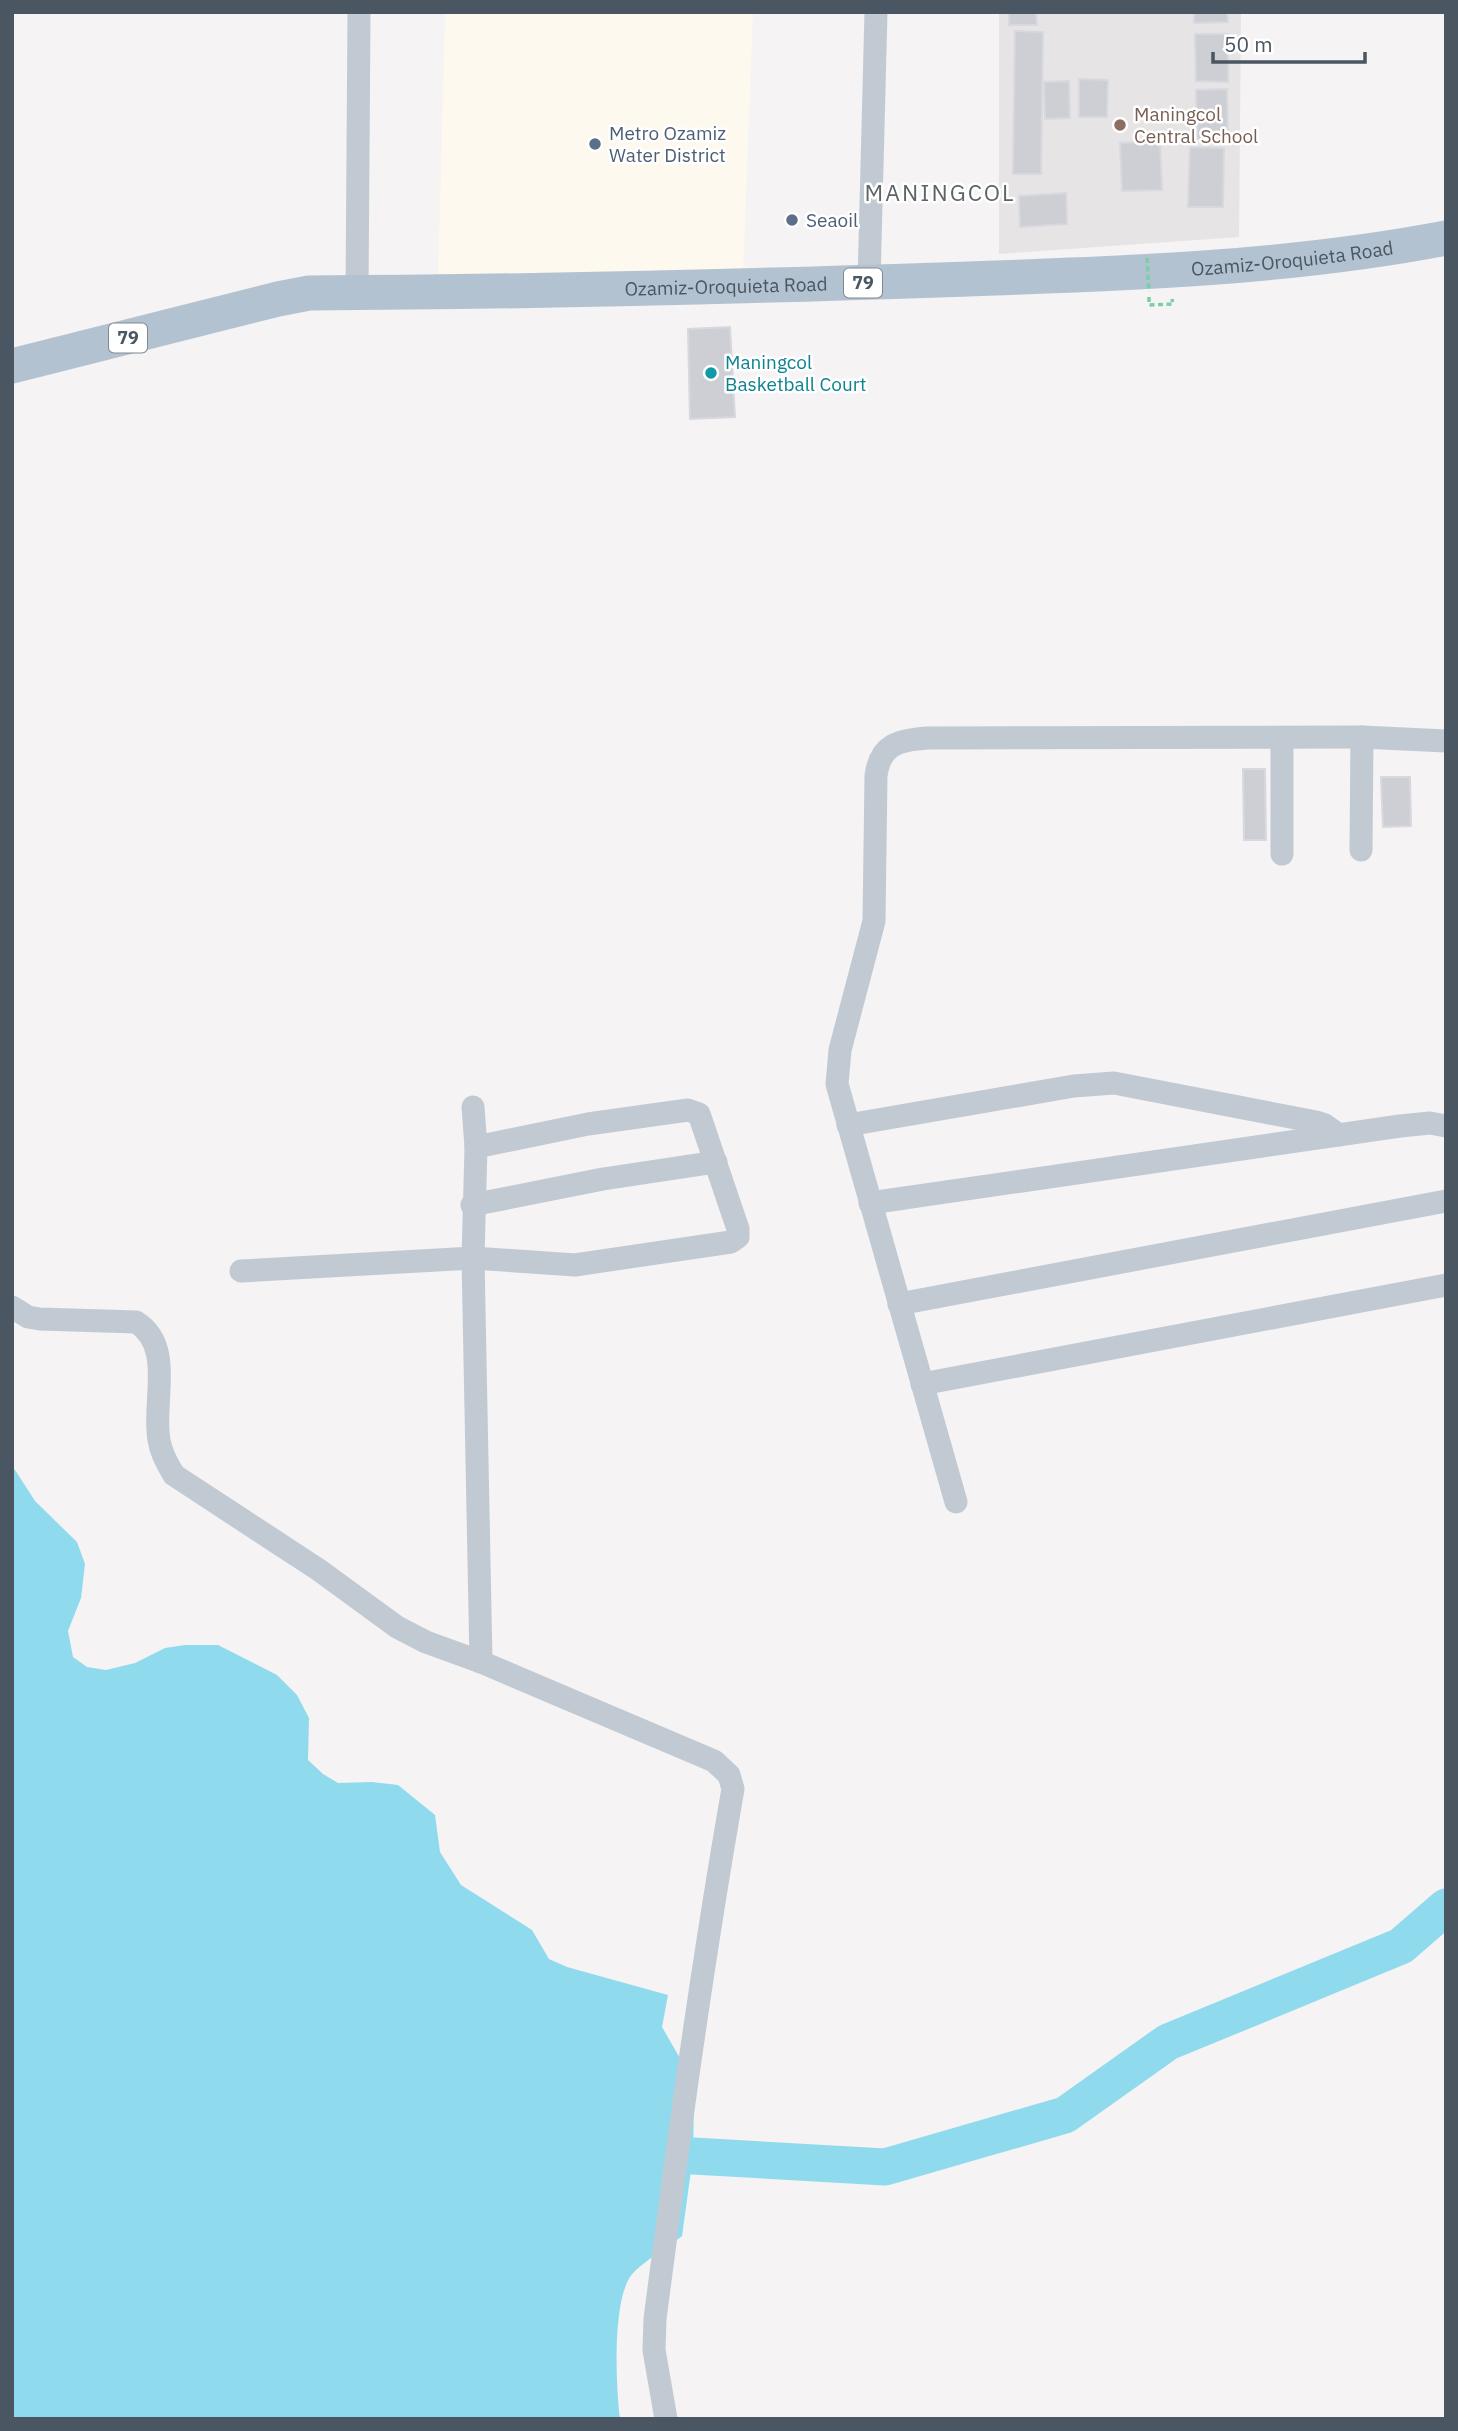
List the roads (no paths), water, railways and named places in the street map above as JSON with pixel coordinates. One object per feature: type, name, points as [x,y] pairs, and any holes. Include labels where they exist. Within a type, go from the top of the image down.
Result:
[{"type":"main road","name":"Ozamiz-Oroquieta Road","points":[[12,366],[309,293],[508,292],[1107,274],[1252,263],[1402,247],[1446,238]]},
{"type":"street","points":[[357,293],[359,12]]},
{"type":"street","points":[[869,282],[876,12]]},
{"type":"street","points":[[1361,850],[1362,737]]},
{"type":"street","points":[[956,1502],[838,1092],[840,1050],[874,921],[876,776],[879,760],[884,752],[905,740],[928,738],[1362,737],[1446,741]]},
{"type":"street","points":[[1282,738],[1282,854]]},
{"type":"street","points":[[848,1125],[1074,1086],[1114,1083],[1316,1122],[1339,1135]]},
{"type":"street","points":[[473,1107],[476,1147],[472,1205],[481,1662]]},
{"type":"street","points":[[241,1271],[473,1258],[575,1265],[731,1242],[738,1237],[738,1229],[699,1114],[688,1110],[588,1124],[476,1147]]},
{"type":"street","points":[[870,1203],[1415,1124],[1446,1126]]},
{"type":"street","points":[[472,1205],[603,1179],[716,1162]]},
{"type":"street","points":[[899,1304],[1446,1201]]},
{"type":"street","points":[[922,1384],[1446,1285]]},
{"type":"street","points":[[12,1307],[28,1317],[136,1322],[146,1328],[155,1342],[158,1358],[159,1440],[166,1462],[174,1475],[319,1570],[397,1627],[426,1642],[481,1662],[714,1761],[729,1775],[733,1789],[711,1910],[695,2037],[684,2089],[655,2319],[654,2350],[666,2419]]},
{"type":"water","points":[[12,1468],[35,1501],[77,1542],[85,1564],[81,1598],[68,1631],[73,1657],[87,1667],[106,1670],[135,1663],[165,1648],[218,1645],[277,1675],[297,1695],[309,1718],[308,1760],[338,1783],[372,1782],[398,1785],[435,1815],[440,1852],[461,1885],[532,1930],[549,1959],[567,1967],[668,1995],[662,2027],[681,2060],[694,2095],[693,2156],[682,2236],[634,2272],[624,2290],[617,2346],[620,2419],[12,2419]]},
{"type":"waterway","points":[[693,2156],[885,2167],[1065,2115],[1168,2042],[1401,1946],[1446,1907]]},
{"type":"place","name":"Maningcol Central School","points":[[1120,125]]},
{"type":"place","name":"Metro Ozamiz Water District","points":[[595,144]]},
{"type":"place","name":"Seaoil","points":[[792,220]]},
{"type":"place","name":"Maningcol Basketball Court","points":[[711,373]]},
{"type":"district","name":"MANINGCOL","points":[[940,193]]}]
